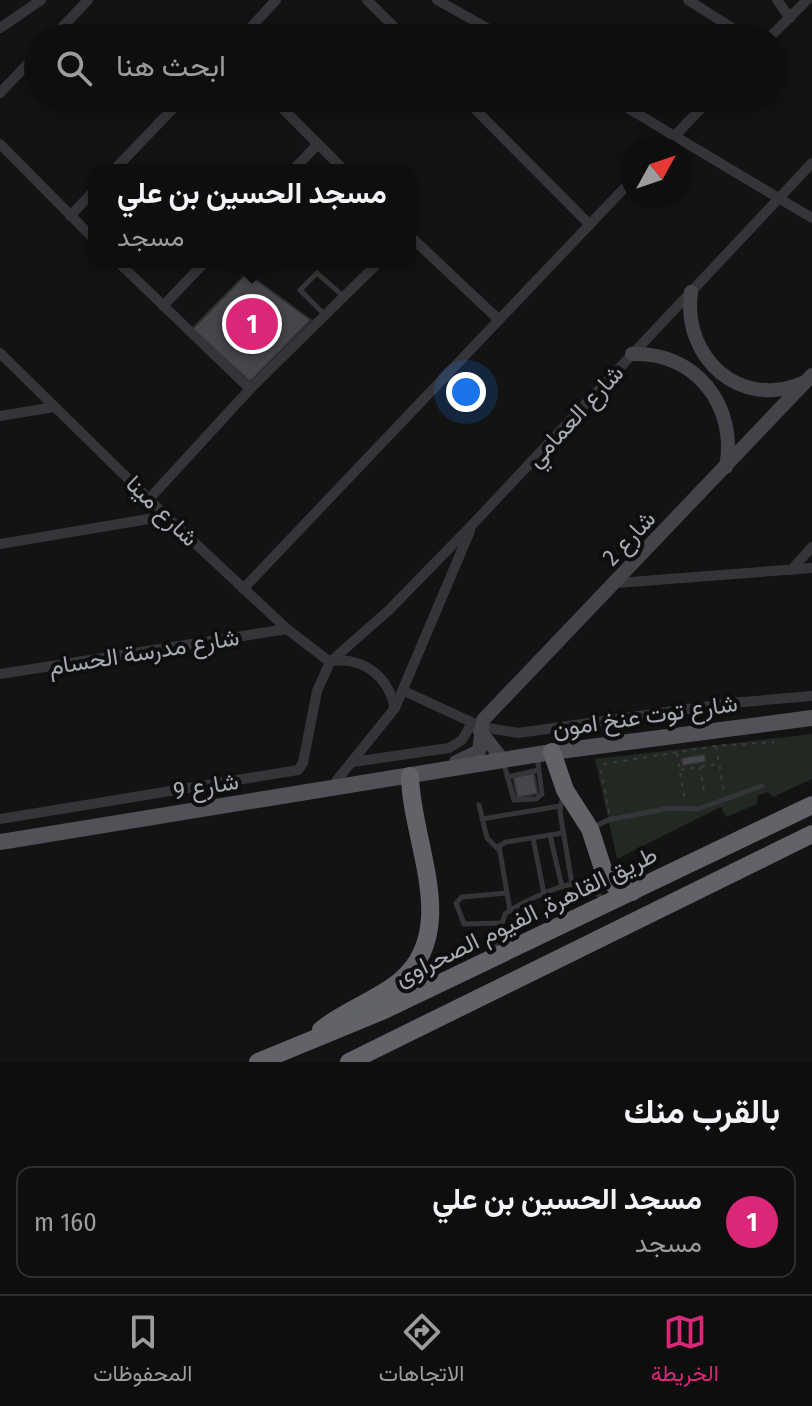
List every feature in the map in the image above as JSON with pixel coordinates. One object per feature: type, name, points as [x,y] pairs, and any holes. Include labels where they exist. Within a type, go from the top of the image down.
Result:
[{"type":"highway","points":[[542,759],[563,798],[590,829],[608,880],[632,892]]},
{"type":"highway","points":[[311,1041],[340,1016],[398,983],[418,960],[427,941],[431,907],[413,817],[410,776]]},
{"type":"highway","name":"طريق القاهرة, الفيوم الصحراوى","points":[[258,1062],[491,959],[812,805]]},
{"type":"highway","points":[[349,1062],[812,834]]},
{"type":"main road","points":[[0,842],[335,790],[442,770],[505,768],[542,759],[812,718]]},
{"type":"street","points":[[0,28],[41,0]]},
{"type":"street","points":[[65,24],[88,0]]},
{"type":"street","points":[[254,24],[276,0]]},
{"type":"street","points":[[367,0],[391,24]]},
{"type":"street","points":[[437,0],[480,24]]},
{"type":"street","points":[[688,0],[726,24]]},
{"type":"street","points":[[777,0],[790,18]]},
{"type":"street","points":[[784,24],[807,0]]},
{"type":"street","points":[[0,93],[24,68]]},
{"type":"street","points":[[120,164],[170,112]]},
{"type":"street","points":[[286,112],[338,164]]},
{"type":"street","points":[[478,112],[590,225]]},
{"type":"street","points":[[636,112],[812,218]]},
{"type":"street","points":[[676,134],[697,112]]},
{"type":"street","points":[[0,144],[88,233]]},
{"type":"street","points":[[299,164],[318,144]]},
{"type":"street","name":"شارع العمامي","points":[[330,662],[389,610],[472,525],[812,163]]},
{"type":"street","points":[[243,589],[620,193]]},
{"type":"street","points":[[70,216],[88,197]]},
{"type":"street","points":[[416,242],[499,320]]},
{"type":"street","points":[[124,268],[250,389]]},
{"type":"street","points":[[163,306],[199,268]]},
{"type":"street","points":[[149,499],[250,389],[373,268]]},
{"type":"street","points":[[691,292],[690,323],[694,339],[701,353],[723,376],[763,390],[792,387],[809,378]]},
{"type":"street","name":"شارع مينا","points":[[0,353],[243,589],[330,662]]},
{"type":"street","points":[[632,354],[669,358],[691,370],[708,387],[721,408],[728,431],[726,467]]},
{"type":"street","name":"شارع 2","points":[[442,770],[479,751],[477,726],[617,583],[809,378]]},
{"type":"street","points":[[0,416],[54,407]]},
{"type":"street","points":[[0,544],[166,516]]},
{"type":"street","points":[[335,790],[337,780],[395,708],[404,691],[472,525]]},
{"type":"street","points":[[791,570],[812,547]]},
{"type":"street","points":[[617,583],[812,568]]},
{"type":"street","name":"شارع مدرسة الحسام","points":[[0,674],[287,629]]},
{"type":"street","points":[[330,662],[352,661],[373,670],[388,686],[395,708]]},
{"type":"street","name":"شارع 9","points":[[0,819],[294,772],[303,763],[317,691],[330,662]]},
{"type":"street","points":[[404,691],[477,726],[505,768]]},
{"type":"street","name":"شارع توت عنخ امون","points":[[477,726],[499,732],[536,732],[731,703],[812,696]]},
{"type":"street","points":[[353,762],[449,748],[477,726]]},
{"type":"lane","points":[[325,315],[299,292],[315,274],[344,296]]},
{"type":"lane","points":[[505,768],[516,801],[536,799],[542,794],[537,779],[542,759]]},
{"type":"lane","points":[[590,829],[611,820],[670,808],[706,807],[762,786]]},
{"type":"lane","points":[[482,819],[563,798],[563,833],[572,884]]},
{"type":"lane","points":[[479,805],[489,842],[498,849],[510,910]]},
{"type":"lane","points":[[498,849],[506,842],[563,833]]},
{"type":"lane","points":[[550,835],[562,887]]},
{"type":"lane","points":[[533,838],[544,894]]},
{"type":"lane","points":[[491,959],[500,923],[510,910],[572,884],[591,888],[606,904]]},
{"type":"lane","points":[[500,923],[464,924],[456,903],[462,897],[507,893]]},
{"type":"path","points":[[611,820],[603,765],[716,746],[774,742]]},
{"type":"path","points":[[716,746],[725,800]]},
{"type":"path","points":[[677,752],[686,809]]},
{"type":"path","points":[[680,771],[719,764]]},
{"type":"path","points":[[700,767],[706,807]]},
{"type":"shaded area","points":[[812,734],[812,779],[773,797],[768,792],[757,796],[757,804],[726,817],[721,807],[617,859],[595,759]]},
{"type":"building","points":[[247,273],[311,320],[250,382],[192,329]]},
{"type":"building","points":[[705,754],[706,762],[682,766],[681,758]]},
{"type":"building","points":[[534,773],[538,794],[517,798],[513,777]]},
{"type":"place","name":"مسجد الحسين بن علي","points":[[252,324]]}]
